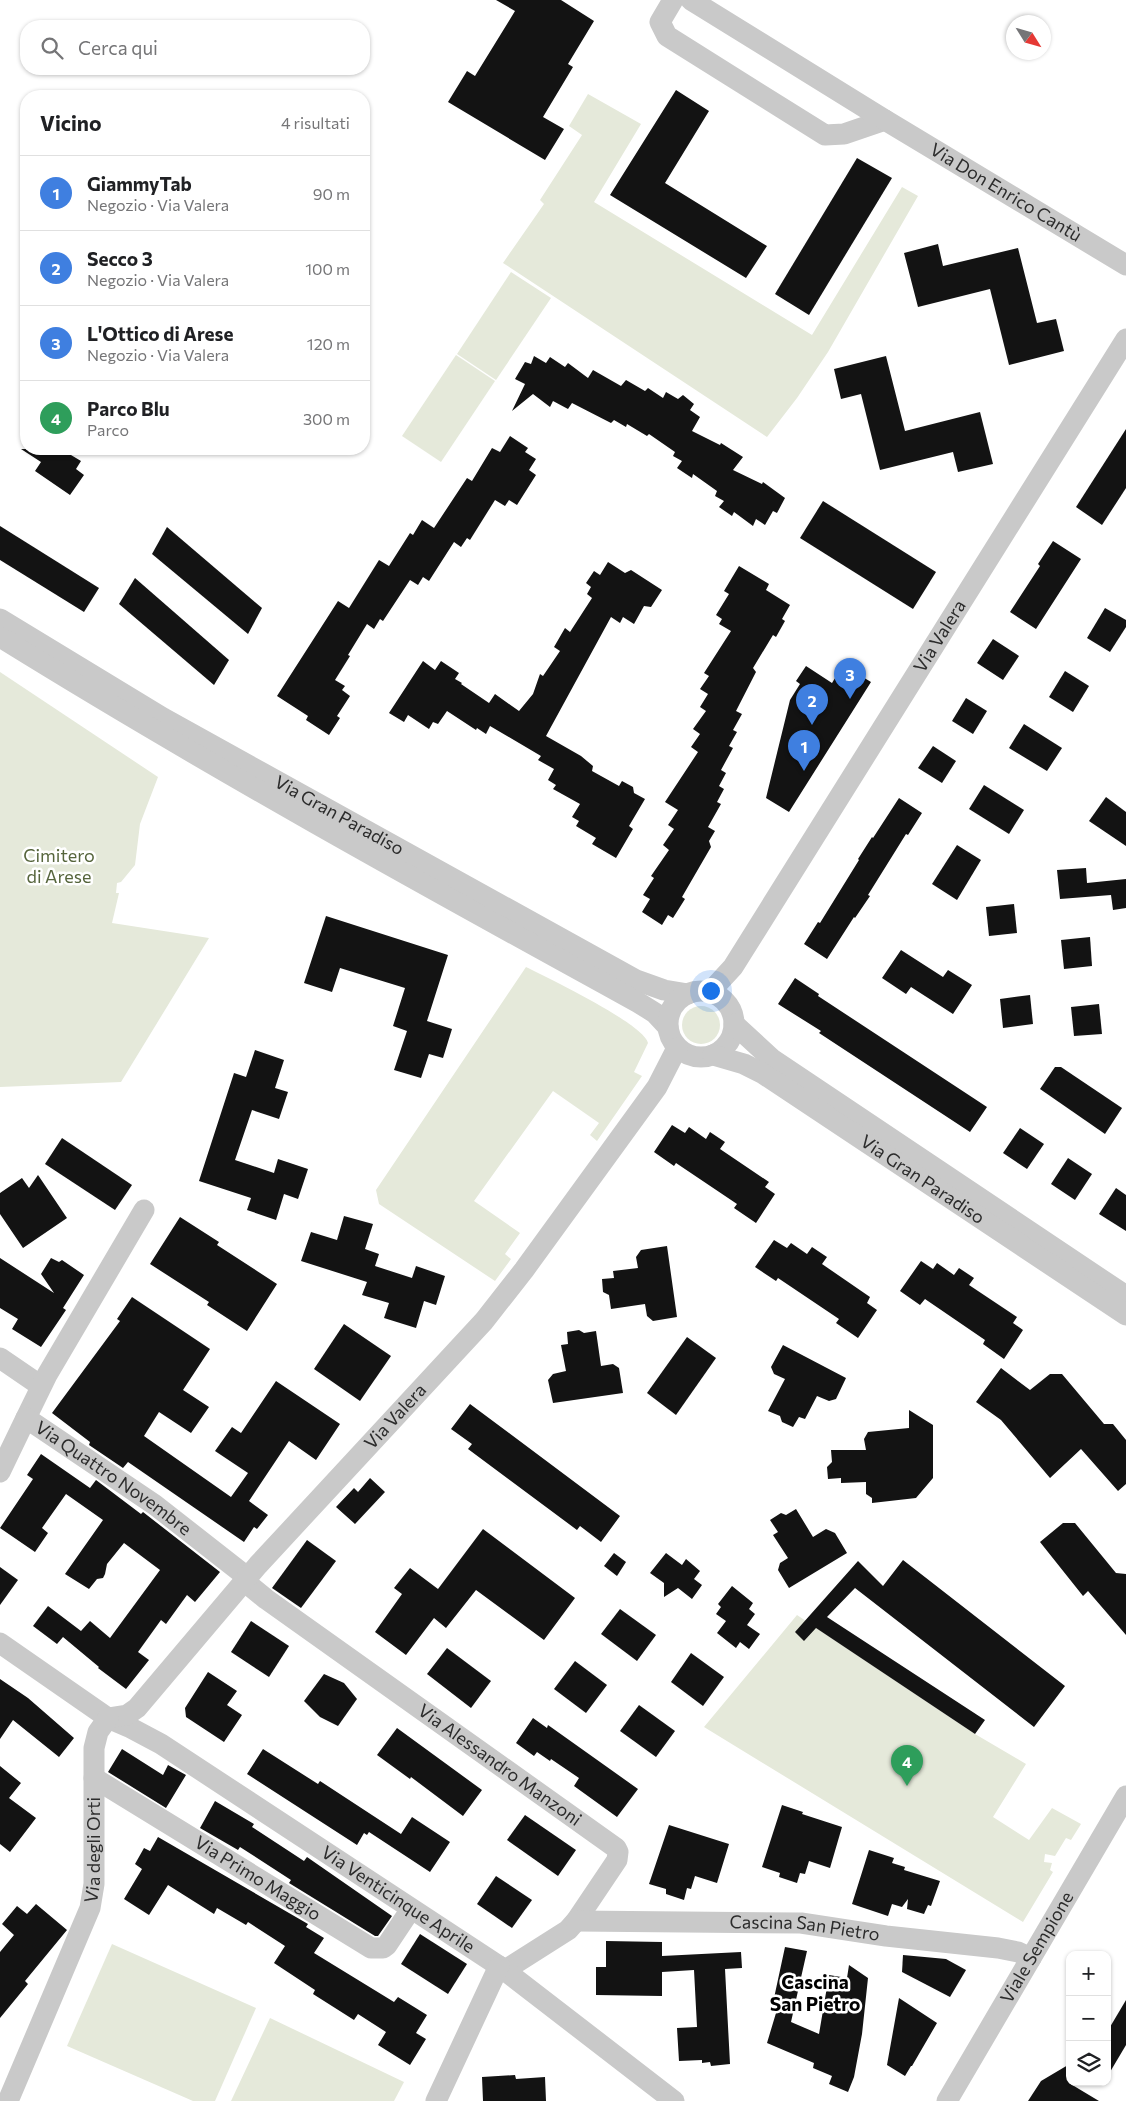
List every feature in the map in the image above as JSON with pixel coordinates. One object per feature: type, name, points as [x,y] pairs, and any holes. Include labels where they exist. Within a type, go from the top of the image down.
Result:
[{"type":"street","points":[[673,0],[660,22],[666,36],[825,134],[835,136],[885,120]]},
{"type":"street","name":"Via Don Enrico Cantù","points":[[691,0],[885,120],[1126,265]]},
{"type":"street","points":[[835,136],[846,128],[850,122],[853,114],[851,99]]},
{"type":"street","name":"Via Valera","points":[[710,992],[733,967],[1126,339]]},
{"type":"street","name":"Via Gran Paradiso","points":[[0,619],[171,723],[636,980],[664,990],[688,994]]},
{"type":"street","name":"Via Gran Paradiso","points":[[0,637],[124,714],[639,1003],[655,1013],[668,1027]]},
{"type":"street","name":"Via Valera","points":[[733,1017],[752,935]]},
{"type":"street","points":[[701,991],[710,992],[718,996],[733,1017],[731,1039],[720,1051],[700,1058],[684,1052],[672,1040],[668,1020],[673,1007],[682,997],[701,991]]},
{"type":"street","name":"Via Gran Paradiso","points":[[733,1017],[772,1059],[1126,1296]]},
{"type":"street","name":"Via Valera","points":[[108,1718],[127,1715],[138,1708],[246,1579],[484,1321],[524,1270],[684,1052]]},
{"type":"street","name":"Via Gran Paradiso","points":[[713,1055],[731,1060],[762,1073],[1126,1315]]},
{"type":"street","points":[[26,1418],[41,1386],[144,1210]]},
{"type":"street","points":[[0,1358],[41,1386]]},
{"type":"street","name":"Via Quattro Novembre","points":[[0,1472],[26,1418],[156,1505],[246,1579]]},
{"type":"street","name":"Via Alessandro Manzoni","points":[[246,1579],[290,1616],[616,1848],[618,1852],[617,1860],[576,1921],[559,1936],[502,1968]]},
{"type":"street","points":[[0,1643],[108,1718]]},
{"type":"street","name":"Via degli Orti","points":[[8,2101],[90,1908],[94,1884],[94,1748],[98,1732],[108,1718]]},
{"type":"street","name":"Via Venticinque Aprile","points":[[108,1718],[161,1744],[502,1968],[674,2101]]},
{"type":"street","name":"Via Primo Maggio","points":[[94,1778],[371,1948],[382,1948],[387,1945],[411,1909]]},
{"type":"street","name":"Viale Sempione","points":[[947,2101],[1126,1796]]},
{"type":"street","name":"Viale Sempione","points":[[962,2101],[1126,1824]]},
{"type":"street","name":"Cascina San Pietro","points":[[576,1921],[801,1923],[886,1936],[998,1948],[1018,1952],[1031,1958]]},
{"type":"street","points":[[436,2101],[502,1968]]},
{"type":"green space","points":[[588,94],[641,124],[594,202],[812,335],[902,187],[918,196],[828,352],[797,398],[767,437],[503,263],[544,204],[540,200],[582,135],[569,126]]},
{"type":"green space","points":[[511,272],[551,298],[496,380],[457,354]]},
{"type":"green space","points":[[456,355],[495,381],[441,462],[402,436]]},
{"type":"green space","name":"Cimitero di Arese","points":[[0,672],[158,777],[140,824],[135,865],[121,882],[117,883],[116,893],[119,893],[112,923],[209,938],[121,1082],[0,1087]]},
{"type":"green space","points":[[526,967],[613,1014],[643,1035],[648,1043],[634,1072],[642,1076],[597,1141],[590,1135],[599,1123],[553,1091],[474,1201],[520,1233],[505,1254],[511,1259],[495,1281],[379,1204],[376,1190]]},
{"type":"green space","points":[[701,1006],[714,1012],[720,1025],[714,1038],[701,1044],[688,1038],[682,1025],[688,1012]]},
{"type":"green space","points":[[797,1615],[975,1734],[1026,1764],[993,1817],[1029,1840],[1052,1808],[1081,1824],[1071,1840],[1066,1838],[1055,1856],[1045,1854],[1044,1862],[1052,1863],[1050,1870],[1053,1872],[1023,1922],[704,1727]]},
{"type":"green space","points":[[112,1944],[256,2008],[215,2101],[193,2101],[67,2046]]},
{"type":"green space","points":[[270,2018],[404,2082],[394,2101],[231,2101]]},
{"type":"building","points":[[496,0],[561,0],[594,21],[568,64],[573,67],[543,117],[564,129],[545,160],[448,102],[467,71],[475,76],[515,11]]},
{"type":"building","points":[[676,90],[709,111],[665,183],[767,246],[746,278],[610,195]]},
{"type":"building","points":[[857,158],[892,178],[809,315],[775,294]]},
{"type":"building","points":[[938,244],[943,266],[1018,248],[1037,323],[1056,319],[1064,351],[1009,365],[990,289],[918,307],[904,253]]},
{"type":"building","points":[[534,356],[546,363],[550,357],[565,367],[568,363],[588,378],[593,370],[621,386],[626,380],[645,391],[648,388],[663,398],[666,392],[678,399],[683,395],[694,404],[690,410],[700,417],[692,431],[720,445],[721,443],[743,457],[733,470],[762,484],[763,482],[785,498],[777,513],[773,511],[765,525],[756,519],[753,526],[734,512],[732,516],[719,507],[724,501],[715,496],[717,491],[693,474],[692,478],[677,468],[682,461],[673,456],[675,452],[649,434],[647,436],[627,424],[626,427],[614,420],[611,423],[572,403],[568,409],[553,401],[550,407],[533,394],[512,411],[525,384],[515,379],[525,362],[531,364]]},
{"type":"building","points":[[886,356],[905,431],[980,412],[993,464],[958,472],[953,452],[880,470],[861,394],[841,399],[834,369]]},
{"type":"building","points":[[1126,429],[1126,488],[1102,525],[1076,507]]},
{"type":"building","points":[[510,436],[528,448],[525,452],[536,459],[529,470],[536,475],[517,505],[509,500],[505,506],[495,500],[470,540],[467,538],[461,547],[454,542],[429,581],[423,577],[418,585],[410,580],[383,621],[380,619],[374,629],[367,624],[335,680],[345,686],[342,690],[350,696],[337,716],[340,718],[329,735],[306,720],[308,716],[277,696],[338,601],[349,608],[379,560],[389,566],[410,533],[413,535],[422,520],[434,528],[467,478],[472,481],[492,448],[500,452]]},
{"type":"building","points":[[30,455],[71,455],[81,461],[76,469],[84,475],[70,495],[35,471],[41,462]]},
{"type":"building","points":[[823,501],[936,572],[913,609],[800,538]]},
{"type":"building","points":[[0,526],[99,588],[84,612],[0,560]]},
{"type":"building","points":[[167,527],[262,608],[248,634],[152,554]]},
{"type":"building","points":[[1053,541],[1081,559],[1036,629],[1010,612],[1040,566],[1038,564]]},
{"type":"building","points":[[608,562],[625,573],[631,570],[662,590],[651,607],[644,606],[634,624],[623,617],[620,623],[611,617],[546,736],[581,756],[593,766],[592,771],[619,786],[622,781],[633,787],[634,793],[645,799],[629,826],[633,829],[616,858],[592,844],[596,838],[576,826],[579,821],[572,817],[580,804],[553,789],[556,785],[548,780],[554,769],[538,760],[541,756],[490,726],[486,734],[477,728],[476,730],[447,711],[438,724],[433,722],[429,729],[408,715],[404,722],[389,713],[423,661],[435,670],[441,661],[459,673],[455,679],[489,703],[495,694],[519,711],[533,694],[540,674],[543,676],[560,651],[554,647],[565,628],[570,632],[592,598],[587,594],[591,587],[586,583],[594,571],[600,575]]},
{"type":"building","points":[[739,566],[769,584],[766,590],[790,605],[782,619],[785,621],[776,637],[773,635],[753,668],[756,672],[736,711],[742,714],[733,730],[737,732],[729,746],[733,748],[721,770],[726,773],[719,786],[724,789],[717,802],[721,804],[708,827],[715,831],[709,841],[711,847],[682,897],[685,899],[673,918],[668,915],[662,925],[642,912],[650,899],[643,895],[654,878],[651,876],[669,850],[663,845],[674,829],[668,825],[678,810],[665,802],[698,752],[691,747],[700,734],[693,729],[706,711],[700,707],[708,694],[700,689],[709,676],[704,673],[731,631],[719,624],[722,619],[716,615],[729,594],[724,591]]},
{"type":"building","points":[[135,578],[229,660],[214,685],[119,604]]},
{"type":"building","points":[[1105,608],[1126,620],[1126,627],[1110,652],[1087,638]]},
{"type":"building","points":[[993,639],[1019,656],[1003,680],[977,663]]},
{"type":"building","points":[[843,665],[871,682],[789,812],[766,798],[790,700],[800,684],[796,681],[806,666],[832,683]]},
{"type":"building","points":[[1065,671],[1089,686],[1073,712],[1049,697]]},
{"type":"building","points":[[966,698],[987,711],[973,734],[952,721]]},
{"type":"building","points":[[1024,724],[1062,748],[1047,771],[1009,748]]},
{"type":"building","points":[[933,746],[956,761],[942,783],[918,768]]},
{"type":"building","points":[[984,785],[1024,810],[1009,834],[969,809]]},
{"type":"building","points":[[1106,797],[1126,812],[1126,846],[1089,821]]},
{"type":"building","points":[[899,798],[922,813],[908,835],[906,834],[868,895],[870,896],[827,959],[804,944],[818,922],[820,923],[858,859]]},
{"type":"building","points":[[957,845],[981,860],[957,900],[932,884]]},
{"type":"building","points":[[1086,868],[1087,883],[1126,879],[1126,908],[1113,910],[1111,895],[1060,899],[1057,870]]},
{"type":"building","points":[[1014,904],[1017,933],[989,936],[986,907]]},
{"type":"building","points":[[326,916],[448,955],[427,1021],[452,1029],[443,1058],[429,1054],[421,1078],[394,1070],[407,1031],[393,1026],[405,988],[340,968],[332,992],[304,983]]},
{"type":"building","points":[[1090,937],[1092,966],[1064,969],[1061,940]]},
{"type":"building","points":[[901,950],[943,977],[948,970],[972,985],[953,1014],[911,987],[906,994],[882,978]]},
{"type":"building","points":[[795,978],[819,994],[818,996],[987,1107],[970,1132],[778,1004]]},
{"type":"building","points":[[1030,995],[1033,1024],[1003,1028],[1000,999]]},
{"type":"building","points":[[1099,1004],[1102,1034],[1074,1036],[1071,1007]]},
{"type":"building","points":[[255,1050],[284,1060],[275,1088],[288,1092],[279,1119],[252,1110],[235,1160],[274,1173],[278,1159],[308,1169],[298,1199],[284,1194],[276,1220],[247,1210],[251,1198],[199,1181],[234,1073],[246,1077]]},
{"type":"building","points":[[1055,1067],[1061,1067],[1122,1108],[1105,1134],[1040,1089]]},
{"type":"building","points":[[672,1125],[685,1133],[689,1127],[706,1139],[710,1132],[725,1142],[720,1149],[769,1182],[765,1187],[775,1194],[756,1223],[734,1208],[737,1204],[676,1163],[674,1166],[654,1152]]},
{"type":"building","points":[[1020,1128],[1044,1144],[1027,1169],[1003,1153]]},
{"type":"building","points":[[62,1138],[132,1185],[115,1210],[45,1164]]},
{"type":"building","points":[[1068,1158],[1092,1174],[1075,1200],[1051,1184]]},
{"type":"building","points":[[38,1175],[67,1218],[23,1248],[0,1214],[0,1193],[22,1178],[29,1188]]},
{"type":"building","points":[[1116,1188],[1126,1195],[1126,1231],[1099,1214]]},
{"type":"building","points":[[344,1216],[373,1224],[365,1249],[379,1254],[375,1266],[412,1278],[416,1266],[445,1276],[436,1305],[424,1301],[416,1328],[384,1318],[389,1303],[362,1295],[367,1282],[301,1261],[311,1232],[337,1240]]},
{"type":"building","points":[[180,1217],[219,1242],[217,1245],[277,1284],[247,1331],[207,1305],[209,1302],[150,1264]]},
{"type":"building","points":[[774,1240],[787,1248],[791,1243],[807,1254],[812,1247],[827,1257],[822,1264],[870,1297],[867,1303],[877,1310],[858,1338],[836,1323],[839,1319],[778,1278],[776,1281],[755,1267]]},
{"type":"building","points":[[667,1246],[677,1317],[653,1321],[647,1316],[645,1304],[611,1309],[609,1295],[603,1292],[602,1279],[614,1278],[613,1271],[638,1268],[636,1257],[641,1250]]},
{"type":"building","points":[[0,1258],[54,1293],[41,1274],[51,1258],[59,1262],[62,1260],[84,1275],[63,1308],[66,1310],[41,1347],[12,1329],[18,1319],[0,1308]]},
{"type":"building","points":[[921,1261],[933,1269],[937,1263],[954,1275],[959,1268],[974,1278],[969,1285],[1017,1317],[1013,1323],[1023,1330],[1004,1359],[983,1344],[985,1340],[925,1299],[920,1305],[900,1291]]},
{"type":"building","points":[[132,1297],[210,1349],[183,1390],[209,1407],[191,1433],[159,1412],[144,1436],[231,1497],[248,1473],[215,1451],[232,1427],[241,1433],[276,1381],[340,1424],[316,1460],[289,1441],[249,1501],[268,1515],[257,1529],[254,1527],[244,1542],[128,1462],[123,1468],[89,1445],[90,1442],[52,1413],[120,1321],[117,1319]]},
{"type":"building","points":[[344,1324],[391,1356],[360,1401],[314,1369]]},
{"type":"building","points":[[579,1330],[584,1333],[596,1331],[601,1366],[613,1364],[619,1368],[623,1393],[553,1403],[548,1380],[553,1374],[566,1371],[561,1345],[568,1344],[567,1332]]},
{"type":"building","points":[[687,1337],[716,1358],[676,1415],[647,1393]]},
{"type":"building","points":[[783,1345],[846,1378],[836,1399],[829,1401],[817,1396],[805,1419],[799,1417],[793,1427],[782,1422],[780,1416],[768,1411],[785,1379],[774,1374],[771,1367]]},
{"type":"building","points":[[1001,1368],[1030,1390],[1050,1374],[1062,1374],[1104,1424],[1113,1424],[1126,1440],[1126,1484],[1118,1491],[1081,1449],[1050,1478],[1001,1420],[976,1402]]},
{"type":"building","points":[[470,1404],[620,1516],[601,1542],[580,1526],[577,1530],[468,1449],[472,1444],[451,1429]]},
{"type":"building","points":[[909,1410],[933,1425],[933,1478],[916,1498],[872,1503],[872,1498],[866,1494],[866,1482],[841,1483],[841,1478],[828,1479],[827,1467],[832,1462],[831,1450],[866,1450],[864,1439],[868,1432],[909,1428]]},
{"type":"building","points":[[41,1454],[90,1488],[96,1480],[141,1514],[143,1512],[220,1572],[195,1602],[187,1595],[166,1624],[161,1620],[138,1652],[149,1660],[126,1689],[98,1668],[63,1637],[57,1644],[33,1626],[48,1606],[81,1631],[90,1621],[110,1638],[160,1570],[124,1543],[107,1564],[103,1578],[97,1579],[89,1589],[65,1574],[103,1520],[66,1494],[42,1528],[48,1533],[35,1552],[0,1528],[33,1479],[27,1475]]},
{"type":"building","points":[[370,1478],[385,1492],[355,1524],[336,1507],[354,1488],[358,1492]]},
{"type":"building","points":[[796,1509],[813,1537],[826,1529],[835,1533],[847,1553],[789,1588],[778,1570],[780,1563],[788,1558],[773,1535],[778,1532],[770,1520],[781,1513],[786,1515]]},
{"type":"building","points":[[1063,1523],[1075,1523],[1116,1573],[1126,1574],[1126,1635],[1088,1591],[1083,1596],[1040,1542]]},
{"type":"building","points":[[483,1529],[575,1598],[544,1640],[476,1590],[446,1628],[434,1618],[406,1655],[375,1632],[402,1594],[394,1588],[410,1568],[438,1589]]},
{"type":"building","points":[[307,1540],[336,1561],[301,1608],[272,1588]]},
{"type":"building","points":[[614,1553],[626,1562],[617,1576],[604,1566]]},
{"type":"building","points":[[666,1553],[682,1565],[686,1559],[700,1571],[694,1579],[702,1585],[692,1599],[678,1588],[664,1597],[664,1583],[650,1573]]},
{"type":"building","points":[[903,1560],[1065,1686],[1034,1727],[855,1588],[827,1617],[985,1720],[975,1734],[816,1628],[804,1641],[795,1632],[858,1561],[883,1586]]},
{"type":"building","points":[[0,1567],[18,1580],[0,1605]]},
{"type":"building","points":[[732,1586],[753,1603],[749,1609],[755,1614],[747,1625],[760,1634],[749,1649],[740,1642],[736,1648],[717,1633],[726,1621],[716,1614],[721,1607],[718,1604]]},
{"type":"building","points":[[620,1609],[656,1635],[637,1661],[601,1634]]},
{"type":"building","points":[[251,1621],[289,1646],[269,1677],[231,1652]]},
{"type":"building","points":[[447,1648],[491,1681],[471,1708],[427,1674]]},
{"type":"building","points":[[691,1653],[724,1677],[703,1706],[671,1682]]},
{"type":"building","points":[[575,1661],[607,1685],[586,1713],[554,1689]]},
{"type":"building","points":[[208,1672],[237,1691],[227,1705],[242,1715],[224,1742],[186,1717],[185,1708]]},
{"type":"building","points":[[324,1674],[344,1683],[357,1699],[338,1726],[320,1717],[304,1701]]},
{"type":"building","points":[[0,1679],[28,1698],[74,1738],[59,1757],[13,1720],[0,1739]]},
{"type":"building","points":[[639,1705],[675,1731],[656,1757],[620,1731]]},
{"type":"building","points":[[533,1718],[547,1728],[548,1725],[638,1789],[617,1817],[574,1786],[579,1778],[551,1759],[550,1761],[537,1752],[534,1756],[516,1743]]},
{"type":"building","points":[[397,1728],[482,1790],[463,1816],[411,1777],[410,1779],[377,1755]]},
{"type":"building","points":[[122,1749],[163,1775],[168,1765],[186,1775],[166,1808],[108,1772]]},
{"type":"building","points":[[263,1749],[318,1784],[320,1781],[401,1834],[412,1817],[450,1842],[430,1872],[369,1832],[367,1835],[364,1833],[357,1845],[247,1774]]},
{"type":"building","points":[[0,1766],[21,1783],[9,1798],[36,1818],[10,1852],[0,1844]]},
{"type":"building","points":[[215,1801],[254,1824],[252,1827],[304,1861],[307,1857],[392,1916],[378,1936],[375,1936],[289,1883],[291,1880],[240,1847],[238,1850],[200,1828]]},
{"type":"building","points":[[782,1805],[803,1812],[802,1814],[842,1827],[830,1868],[809,1861],[805,1874],[800,1873],[797,1883],[779,1877],[780,1873],[762,1867]]},
{"type":"building","points":[[525,1815],[576,1850],[558,1876],[507,1840]]},
{"type":"building","points":[[669,1825],[729,1844],[717,1883],[695,1876],[691,1889],[687,1888],[684,1900],[666,1894],[666,1889],[649,1884]]},
{"type":"building","points":[[158,1837],[308,1924],[306,1927],[324,1938],[314,1953],[394,2002],[398,1997],[427,2015],[416,2033],[426,2039],[410,2065],[378,2045],[386,2032],[358,2014],[354,2020],[313,1994],[315,1990],[274,1963],[285,1946],[248,1922],[246,1925],[217,1908],[214,1914],[168,1885],[149,1915],[124,1899],[142,1869],[135,1864],[144,1848],[150,1851]]},
{"type":"building","points":[[869,1850],[894,1858],[892,1863],[905,1867],[904,1870],[940,1881],[931,1906],[928,1905],[924,1914],[907,1909],[908,1899],[902,1907],[892,1904],[888,1916],[852,1904]]},
{"type":"building","points":[[496,1876],[532,1900],[512,1928],[477,1904]]},
{"type":"building","points":[[36,1904],[67,1930],[25,1981],[28,1984],[0,2018],[0,1952],[14,1935],[2,1924],[17,1906],[27,1914]]},
{"type":"building","points":[[420,1934],[467,1964],[448,1994],[401,1964]]},
{"type":"building","points":[[606,1941],[662,1942],[662,1956],[741,1952],[742,1968],[725,1969],[730,2064],[711,2066],[710,2062],[702,2063],[702,2060],[679,2061],[677,2028],[697,2027],[694,1970],[662,1972],[662,1996],[596,1995],[596,1967],[606,1967]]},
{"type":"building","points":[[785,1947],[807,1951],[791,2022],[819,2034],[829,1975],[847,1978],[849,1965],[868,1978],[862,2034],[854,2077],[848,2092],[829,2084],[832,2076],[813,2068],[814,2063],[767,2043],[776,2013],[771,2012]]},
{"type":"building","points":[[903,1955],[946,1959],[966,1970],[950,1997],[902,1972]]},
{"type":"building","points":[[899,1998],[937,2023],[905,2076],[887,2065]]},
{"type":"building","points":[[1126,2000],[1126,2045],[1111,2070],[1111,2041],[1111,2025]]},
{"type":"building","points":[[1066,2066],[1066,2086],[1074,2086],[1099,2101],[1028,2101],[1041,2081]]},
{"type":"building","points":[[515,2075],[516,2079],[545,2077],[546,2101],[483,2101],[482,2077]]},
{"type":"place","name":"L'Ottico di Arese","points":[[850,699]]},
{"type":"place","name":"Secco 3","points":[[812,725]]},
{"type":"place","name":"GiammyTab","points":[[804,771]]},
{"type":"place","name":"Parco Blu","points":[[907,1786]]},
{"type":"district","name":"Cascina San Pietro","points":[[815,1993]]}]
